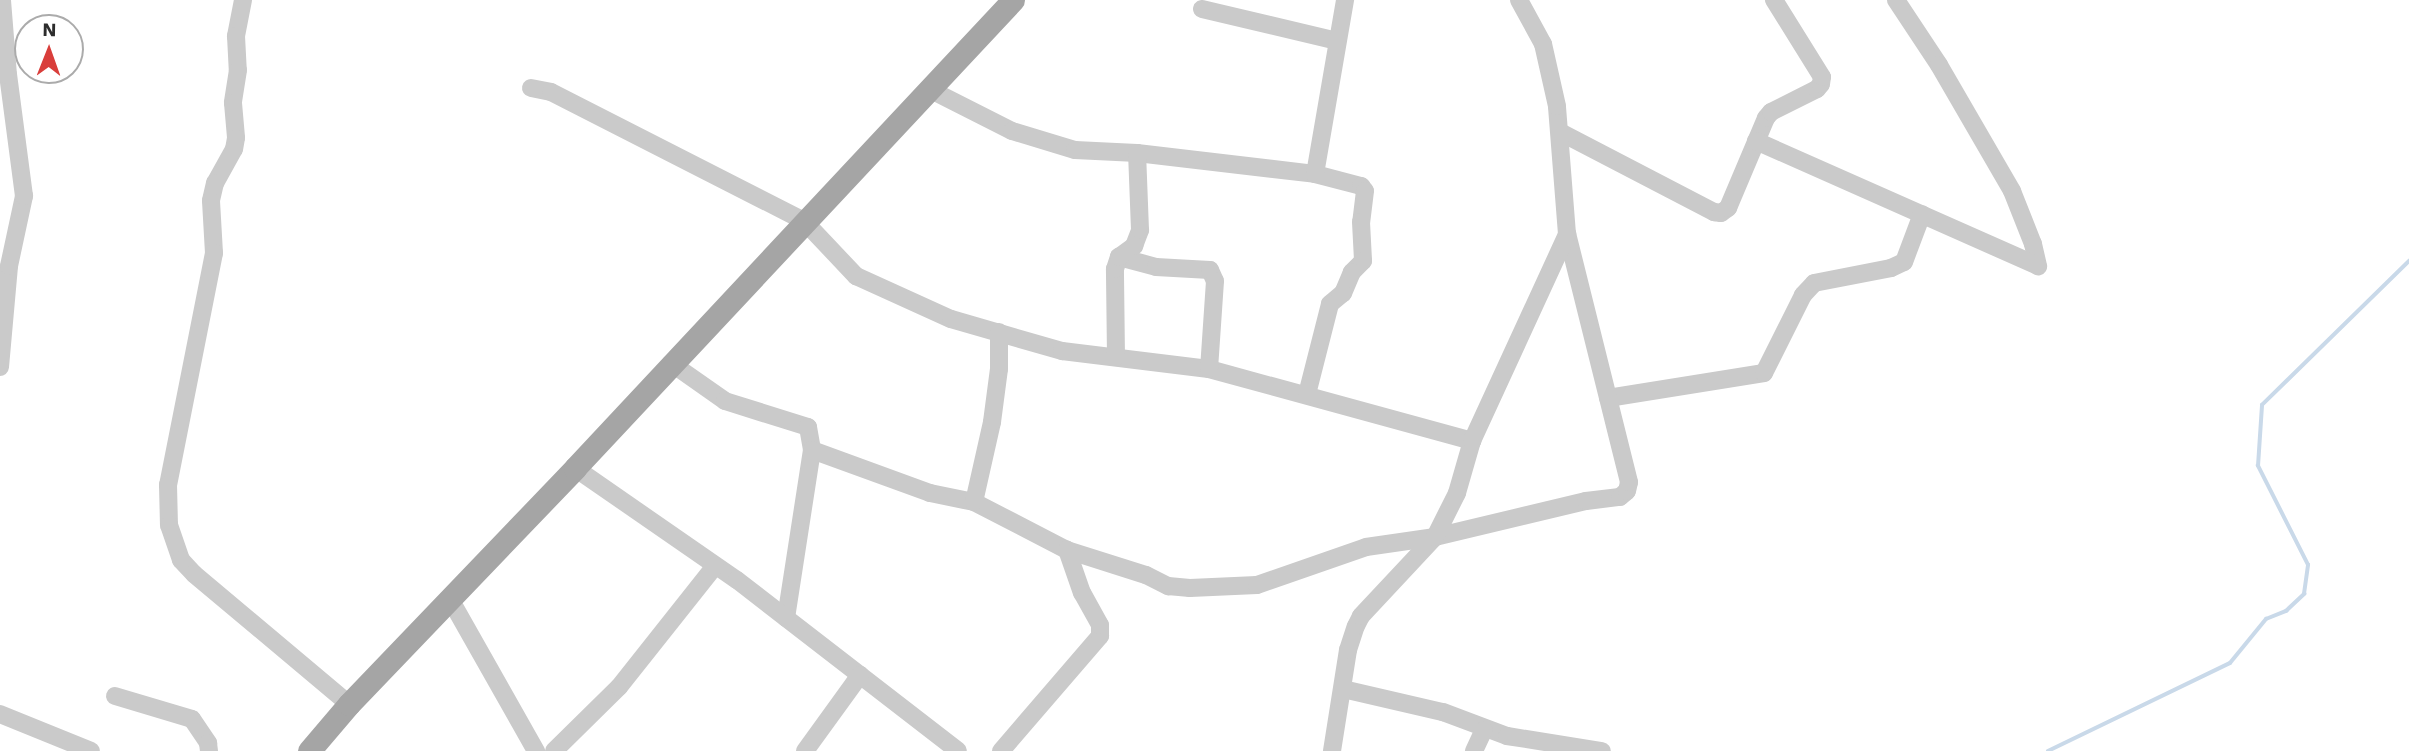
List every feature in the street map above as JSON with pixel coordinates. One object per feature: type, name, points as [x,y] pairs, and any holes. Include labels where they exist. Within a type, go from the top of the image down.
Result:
[{"type":"main road","points":[[309,751],[349,704],[575,468],[1013,0]]},
{"type":"street","points":[[0,367],[9,267],[24,196],[8,75],[2,0]]},
{"type":"street","points":[[243,0],[236,36],[238,70],[233,103],[236,138],[234,149],[215,183],[211,201],[214,253],[168,485],[169,526],[181,560],[194,574],[349,704]]},
{"type":"street","points":[[1315,174],[1345,0]]},
{"type":"street","points":[[812,450],[930,494],[974,502],[1067,550],[1146,575],[1168,586],[1221,588],[1257,585],[1366,547],[1435,537],[1586,501],[1620,497],[1629,482],[1567,234],[1560,132],[1543,44],[1519,0]]},
{"type":"street","points":[[1560,132],[1714,212],[1721,213],[1728,208],[1771,112],[1817,89],[1822,77],[1774,0]]},
{"type":"street","points":[[1756,141],[2038,266],[2033,244],[2012,191],[1945,76],[1896,0]]},
{"type":"street","points":[[1202,9],[1337,41]]},
{"type":"street","points":[[531,88],[551,92],[804,221],[856,276],[868,284],[951,319],[1062,351],[1209,369],[1472,441]]},
{"type":"street","points":[[929,89],[1012,131],[1075,150],[1137,153],[1315,174],[1354,182],[1365,191],[1361,222],[1363,261],[1352,272],[1343,293],[1330,304],[1307,394]]},
{"type":"street","points":[[1116,357],[1115,269],[1119,257],[1134,246],[1140,230],[1137,153]]},
{"type":"street","points":[[1608,398],[1763,373],[1803,295],[1814,283],[1891,268],[1904,262],[1922,214]]},
{"type":"street","points":[[1332,751],[1348,650],[1361,616],[1435,537],[1457,493],[1472,441],[1567,234]]},
{"type":"street","points":[[1119,257],[1156,267],[1210,270],[1215,281],[1209,369]]},
{"type":"street","points":[[974,502],[992,422],[999,369],[999,332]]},
{"type":"street","points":[[671,363],[725,401],[807,427],[812,450],[786,618]]},
{"type":"street","points":[[575,468],[786,618],[958,751]]},
{"type":"street","points":[[999,750],[1100,636],[1100,625],[1082,593],[1067,550]]},
{"type":"street","points":[[554,751],[619,687],[715,566]]},
{"type":"street","points":[[450,599],[536,751]]},
{"type":"street","points":[[805,751],[860,675]]},
{"type":"street","points":[[1343,689],[1443,712],[1484,730],[1602,751]]},
{"type":"street","points":[[115,696],[192,719],[208,743],[209,751]]},
{"type":"street","points":[[0,714],[91,751]]},
{"type":"street","points":[[1474,751],[1484,730]]},
{"type":"waterway","points":[[2048,751],[2230,663],[2266,619],[2286,611],[2304,594],[2308,565],[2258,466],[2262,405],[2409,261]]}]
